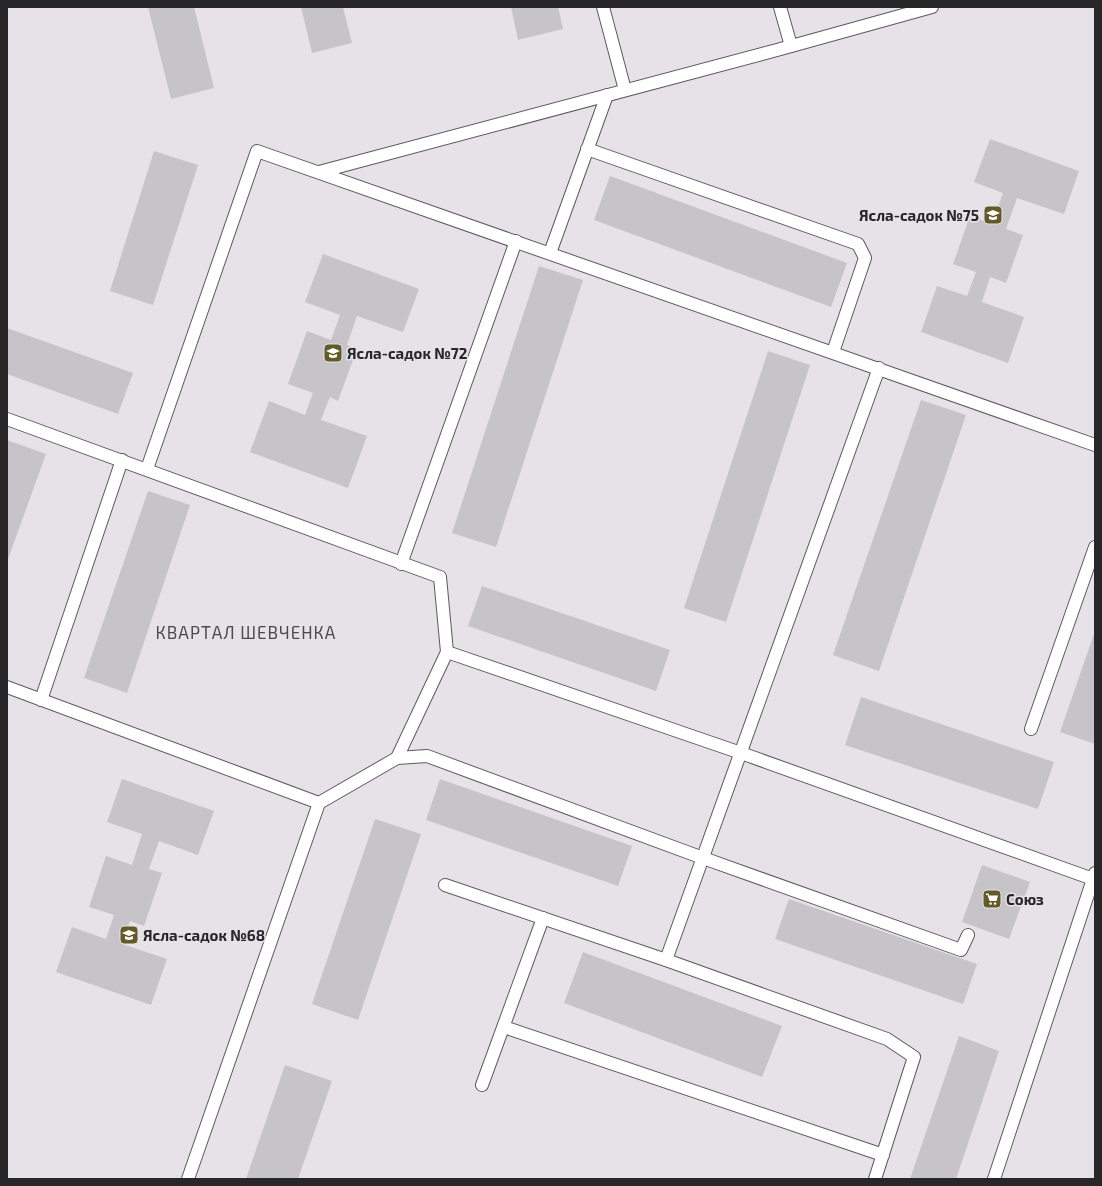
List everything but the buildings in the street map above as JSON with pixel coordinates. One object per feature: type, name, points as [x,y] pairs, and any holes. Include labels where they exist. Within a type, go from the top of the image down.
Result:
[{"type":"lane","points":[[603,7],[625,90]]},
{"type":"lane","points":[[780,7],[791,46]]},
{"type":"lane","points":[[319,172],[932,7]]},
{"type":"lane","points":[[550,253],[607,95]]},
{"type":"lane","points":[[587,149],[858,244],[865,258],[833,352]]},
{"type":"lane","points":[[147,469],[257,151],[1095,445]]},
{"type":"lane","points":[[401,564],[516,242]]},
{"type":"lane","points":[[666,960],[879,368]]},
{"type":"lane","points":[[7,419],[440,577],[446,652],[397,758]]},
{"type":"lane","points":[[41,700],[122,460]]},
{"type":"lane","points":[[1031,729],[1095,547]]},
{"type":"lane","points":[[446,652],[1094,876],[994,1179]]},
{"type":"lane","points":[[7,687],[319,803]]},
{"type":"lane","points":[[188,1179],[319,803],[397,758],[427,756],[703,858],[961,950],[968,935]]},
{"type":"lane","points":[[445,885],[666,960],[887,1039],[914,1057],[875,1179]]},
{"type":"lane","points":[[482,1085],[543,918]]},
{"type":"lane","points":[[504,1027],[882,1155]]},
{"type":"place","name":"Ясла-садок №75","points":[[993,215]]},
{"type":"place","name":"Ясла-садок №72","points":[[333,353]]},
{"type":"place","name":"Союз","points":[[992,899]]},
{"type":"place","name":"Ясла-садок №68","points":[[129,935]]},
{"type":"district","name":"КВАРТАЛ ШЕВЧЕНКА","points":[[246,632]]}]
